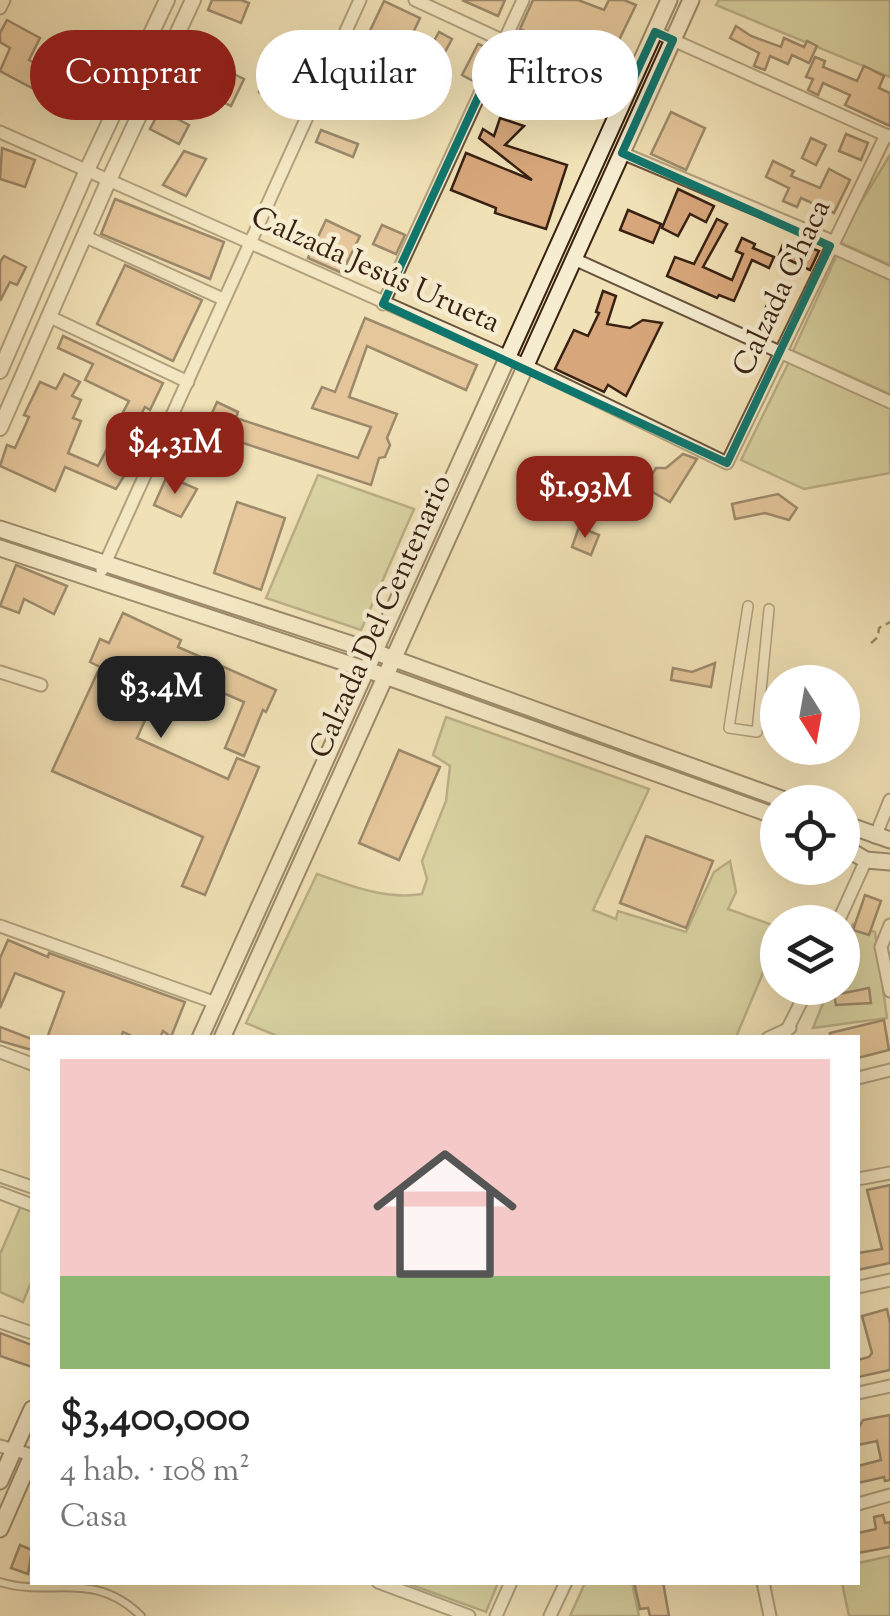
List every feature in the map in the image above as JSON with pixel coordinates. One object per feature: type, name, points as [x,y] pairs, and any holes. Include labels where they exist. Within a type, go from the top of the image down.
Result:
[{"type":"main road","name":"Calzada Del Centenario","points":[[638,69],[669,0]]},
{"type":"main road","name":"Calzada Del Centenario","points":[[223,1035],[691,0]]},
{"type":"main road","name":"Calzada Del Centenario","points":[[201,1035],[615,120]]},
{"type":"main road","points":[[0,529],[374,652],[760,791]]},
{"type":"main road","points":[[0,548],[386,676],[760,811]]},
{"type":"main road","points":[[0,1481],[7,1449],[30,1412]]},
{"type":"main road","points":[[0,1528],[30,1460]]},
{"type":"street","points":[[0,8],[4,0]]},
{"type":"street","points":[[0,371],[166,0]]},
{"type":"street","points":[[0,428],[108,182],[194,0]]},
{"type":"street","points":[[96,580],[360,0]]},
{"type":"street","points":[[415,0],[480,30]]},
{"type":"street","points":[[509,30],[523,0]]},
{"type":"street","points":[[655,32],[888,136]]},
{"type":"street","points":[[383,304],[472,111]]},
{"type":"street","name":"Calzada Jesús Urueta","points":[[0,132],[508,357],[728,463]]},
{"type":"street","name":"Calzada Chaca","points":[[728,463],[831,244],[888,136]]},
{"type":"street","points":[[622,153],[890,273]]},
{"type":"street","points":[[86,238],[223,299]]},
{"type":"street","points":[[574,258],[890,402]]},
{"type":"street","points":[[50,317],[188,382]]},
{"type":"street","points":[[748,606],[730,728],[757,732],[770,609]]},
{"type":"street","points":[[0,672],[41,685]]},
{"type":"street","points":[[883,838],[890,800]]},
{"type":"street","points":[[850,905],[879,862]]},
{"type":"street","points":[[0,926],[216,1003]]},
{"type":"street","points":[[890,926],[881,946],[890,992]]},
{"type":"street","points":[[786,1033],[800,1005]]},
{"type":"street","points":[[0,1052],[30,1063]]},
{"type":"street","points":[[860,1078],[890,1070]]},
{"type":"street","points":[[860,1179],[890,1174]]},
{"type":"street","points":[[0,1176],[30,1186]]},
{"type":"street","points":[[0,1194],[30,1203]]},
{"type":"street","points":[[860,1287],[890,1280]]},
{"type":"street","points":[[0,1322],[30,1332]]},
{"type":"street","points":[[860,1393],[890,1386]]},
{"type":"street","points":[[860,1503],[890,1495]]},
{"type":"street","points":[[386,1585],[469,1616]]},
{"type":"street","points":[[496,1616],[510,1585]]},
{"type":"street","points":[[550,1616],[565,1585]]},
{"type":"street","points":[[764,1585],[770,1616]]},
{"type":"lane","points":[[0,1582],[30,1584]]},
{"type":"lane","points":[[36,1585],[97,1590],[120,1597],[141,1616]]},
{"type":"path","points":[[870,643],[878,637],[879,628],[890,622]]},
{"type":"highlighted area","points":[[655,32],[673,40],[622,153],[830,246],[727,463],[383,304],[504,41],[625,97]]},
{"type":"green space","points":[[719,0],[890,0],[890,77],[716,5]]},
{"type":"green space","points":[[890,155],[890,265],[837,241]]},
{"type":"green space","points":[[837,255],[890,280],[890,394],[793,351]]},
{"type":"green space","points":[[789,362],[890,408],[890,473],[804,489],[741,460]]},
{"type":"green space","points":[[318,475],[414,509],[361,630],[266,598]]},
{"type":"green space","points":[[446,717],[649,789],[593,910],[616,919],[618,911],[686,932],[714,872],[730,861],[736,892],[728,909],[760,921],[760,980],[737,1035],[275,1035],[246,1023],[317,874],[382,893],[422,894],[427,879],[422,861],[446,801],[450,766],[433,755]]},
{"type":"green space","points":[[860,927],[875,932],[887,1018],[813,1028],[822,1005],[860,1005]]},
{"type":"green space","points":[[21,1206],[30,1210],[30,1285],[23,1302],[0,1292],[0,1254]]},
{"type":"green space","points":[[890,1556],[890,1616],[849,1616],[842,1585],[860,1585],[860,1563]]},
{"type":"green space","points":[[412,1585],[497,1585],[486,1612]]},
{"type":"green space","points":[[584,1585],[632,1585],[639,1616],[570,1616]]},
{"type":"building","points":[[212,0],[249,3],[241,23],[208,10]]},
{"type":"building","points":[[462,0],[505,0],[498,16]]},
{"type":"building","points":[[533,0],[578,0],[604,10],[609,0],[636,5],[624,30],[520,29]]},
{"type":"building","points":[[384,1],[420,18],[414,30],[370,30]]},
{"type":"building","points":[[7,20],[30,33],[30,87],[0,71],[10,48],[0,42]]},
{"type":"building","points":[[736,26],[781,47],[784,38],[804,47],[807,41],[817,46],[809,63],[792,55],[788,64],[770,56],[765,70],[754,66],[759,53],[730,38]]},
{"type":"building","points":[[472,56],[472,80],[462,75]]},
{"type":"building","points":[[815,57],[825,61],[823,67],[857,81],[864,66],[884,76],[879,88],[890,93],[890,126],[845,105],[850,95],[823,83],[818,95],[808,90],[813,79],[806,77]]},
{"type":"building","points":[[236,75],[244,79],[236,96]]},
{"type":"building","points":[[671,112],[705,128],[686,170],[651,154]]},
{"type":"building","points":[[155,120],[179,120],[189,125],[179,144],[150,129]]},
{"type":"building","points":[[499,120],[524,126],[505,145],[567,165],[546,229],[495,213],[496,208],[451,190],[466,153],[532,180],[479,138],[483,129],[494,136]]},
{"type":"building","points":[[321,130],[358,144],[353,157],[316,142]]},
{"type":"building","points":[[846,134],[868,143],[861,160],[839,151]]},
{"type":"building","points":[[811,138],[826,145],[816,165],[802,158]]},
{"type":"building","points":[[2,148],[35,160],[25,187],[0,179]]},
{"type":"building","points":[[184,151],[206,159],[186,196],[163,185]]},
{"type":"building","points":[[773,161],[794,171],[791,176],[820,188],[829,169],[850,180],[834,213],[801,198],[797,207],[783,201],[789,188],[766,177]]},
{"type":"building","points":[[678,189],[714,206],[706,222],[690,214],[678,236],[662,228]]},
{"type":"building","points":[[115,199],[224,242],[210,279],[101,234]]},
{"type":"building","points":[[628,210],[661,224],[653,243],[620,230]]},
{"type":"building","points":[[717,219],[727,224],[703,267],[732,280],[743,254],[736,251],[742,238],[774,257],[769,268],[752,260],[734,301],[719,295],[717,298],[667,276],[675,257],[694,264]]},
{"type":"building","points":[[326,220],[360,236],[342,273],[308,258]]},
{"type":"building","points":[[382,225],[405,235],[396,254],[373,244]]},
{"type":"building","points":[[783,244],[805,253],[808,247],[819,251],[810,270],[779,255]]},
{"type":"building","points":[[4,256],[26,267],[17,285],[10,282],[0,301],[0,262]]},
{"type":"building","points":[[125,265],[202,300],[173,361],[97,324]]},
{"type":"building","points":[[603,291],[616,296],[607,324],[630,328],[643,320],[662,323],[626,396],[608,385],[604,392],[555,369],[574,330],[588,336],[599,313],[596,312]]},
{"type":"building","points":[[769,300],[779,304],[770,331],[758,326]]},
{"type":"building","points":[[365,318],[477,365],[466,390],[367,346],[349,397],[397,414],[387,438],[390,445],[385,457],[379,458],[371,485],[237,441],[240,434],[209,420],[217,402],[238,412],[236,418],[358,458],[371,427],[312,408],[322,387],[335,392]]},
{"type":"building","points":[[63,336],[163,383],[150,410],[145,407],[136,424],[121,416],[129,401],[85,380],[93,364],[58,348]]},
{"type":"building","points":[[64,374],[80,382],[72,396],[81,400],[73,418],[81,421],[68,453],[98,466],[108,447],[134,460],[116,489],[65,467],[55,491],[0,466],[7,445],[15,448],[29,417],[24,415],[40,382],[56,389]]},
{"type":"building","points":[[193,416],[215,426],[206,445],[185,435]]},
{"type":"building","points":[[683,454],[697,459],[670,502],[644,487],[656,468],[666,468]]},
{"type":"building","points":[[167,476],[197,489],[181,517],[154,505]]},
{"type":"building","points":[[778,494],[797,508],[789,520],[765,513],[735,519],[732,504]]},
{"type":"building","points":[[237,502],[285,518],[261,590],[214,573]]},
{"type":"building","points":[[579,527],[599,535],[591,555],[572,547]]},
{"type":"building","points":[[16,565],[67,586],[54,614],[24,599],[19,613],[0,606]]},
{"type":"building","points":[[123,613],[181,640],[178,647],[276,690],[244,756],[225,748],[244,702],[168,669],[137,738],[228,779],[237,758],[259,767],[205,895],[182,886],[203,837],[52,771],[100,667],[90,662],[100,639],[109,643]]},
{"type":"building","points":[[715,663],[711,687],[671,680],[673,668],[692,672]]},
{"type":"building","points":[[399,750],[440,767],[399,860],[359,843]]},
{"type":"building","points":[[646,836],[713,861],[686,928],[620,903]]},
{"type":"building","points":[[865,895],[881,901],[869,935],[860,932],[860,910]]},
{"type":"building","points":[[8,940],[185,1002],[172,1035],[163,1031],[161,1035],[48,1035],[64,992],[15,973],[0,1008],[0,958]]},
{"type":"building","points":[[869,988],[871,1003],[860,1004],[860,990]]},
{"type":"building","points":[[884,1020],[889,1050],[860,1057],[860,1035],[830,1033]]},
{"type":"building","points":[[0,1027],[30,1038],[30,1049],[0,1041]]},
{"type":"building","points":[[890,1185],[890,1263],[860,1270],[860,1253],[882,1249],[867,1190]]},
{"type":"building","points":[[887,1309],[890,1370],[860,1377],[860,1359],[872,1353],[862,1316]]},
{"type":"building","points":[[0,1333],[30,1344],[30,1366],[0,1356]]},
{"type":"building","points":[[890,1415],[890,1480],[885,1481],[884,1477],[860,1483],[860,1465],[881,1460],[877,1441],[860,1445],[863,1420]]},
{"type":"building","points":[[883,1515],[885,1523],[890,1522],[890,1547],[860,1553],[860,1533],[876,1529],[874,1517]]},
{"type":"building","points":[[20,1545],[30,1549],[28,1574],[11,1568]]},
{"type":"building","points":[[635,1585],[664,1585],[669,1616],[650,1616],[648,1608],[640,1609]]}]
